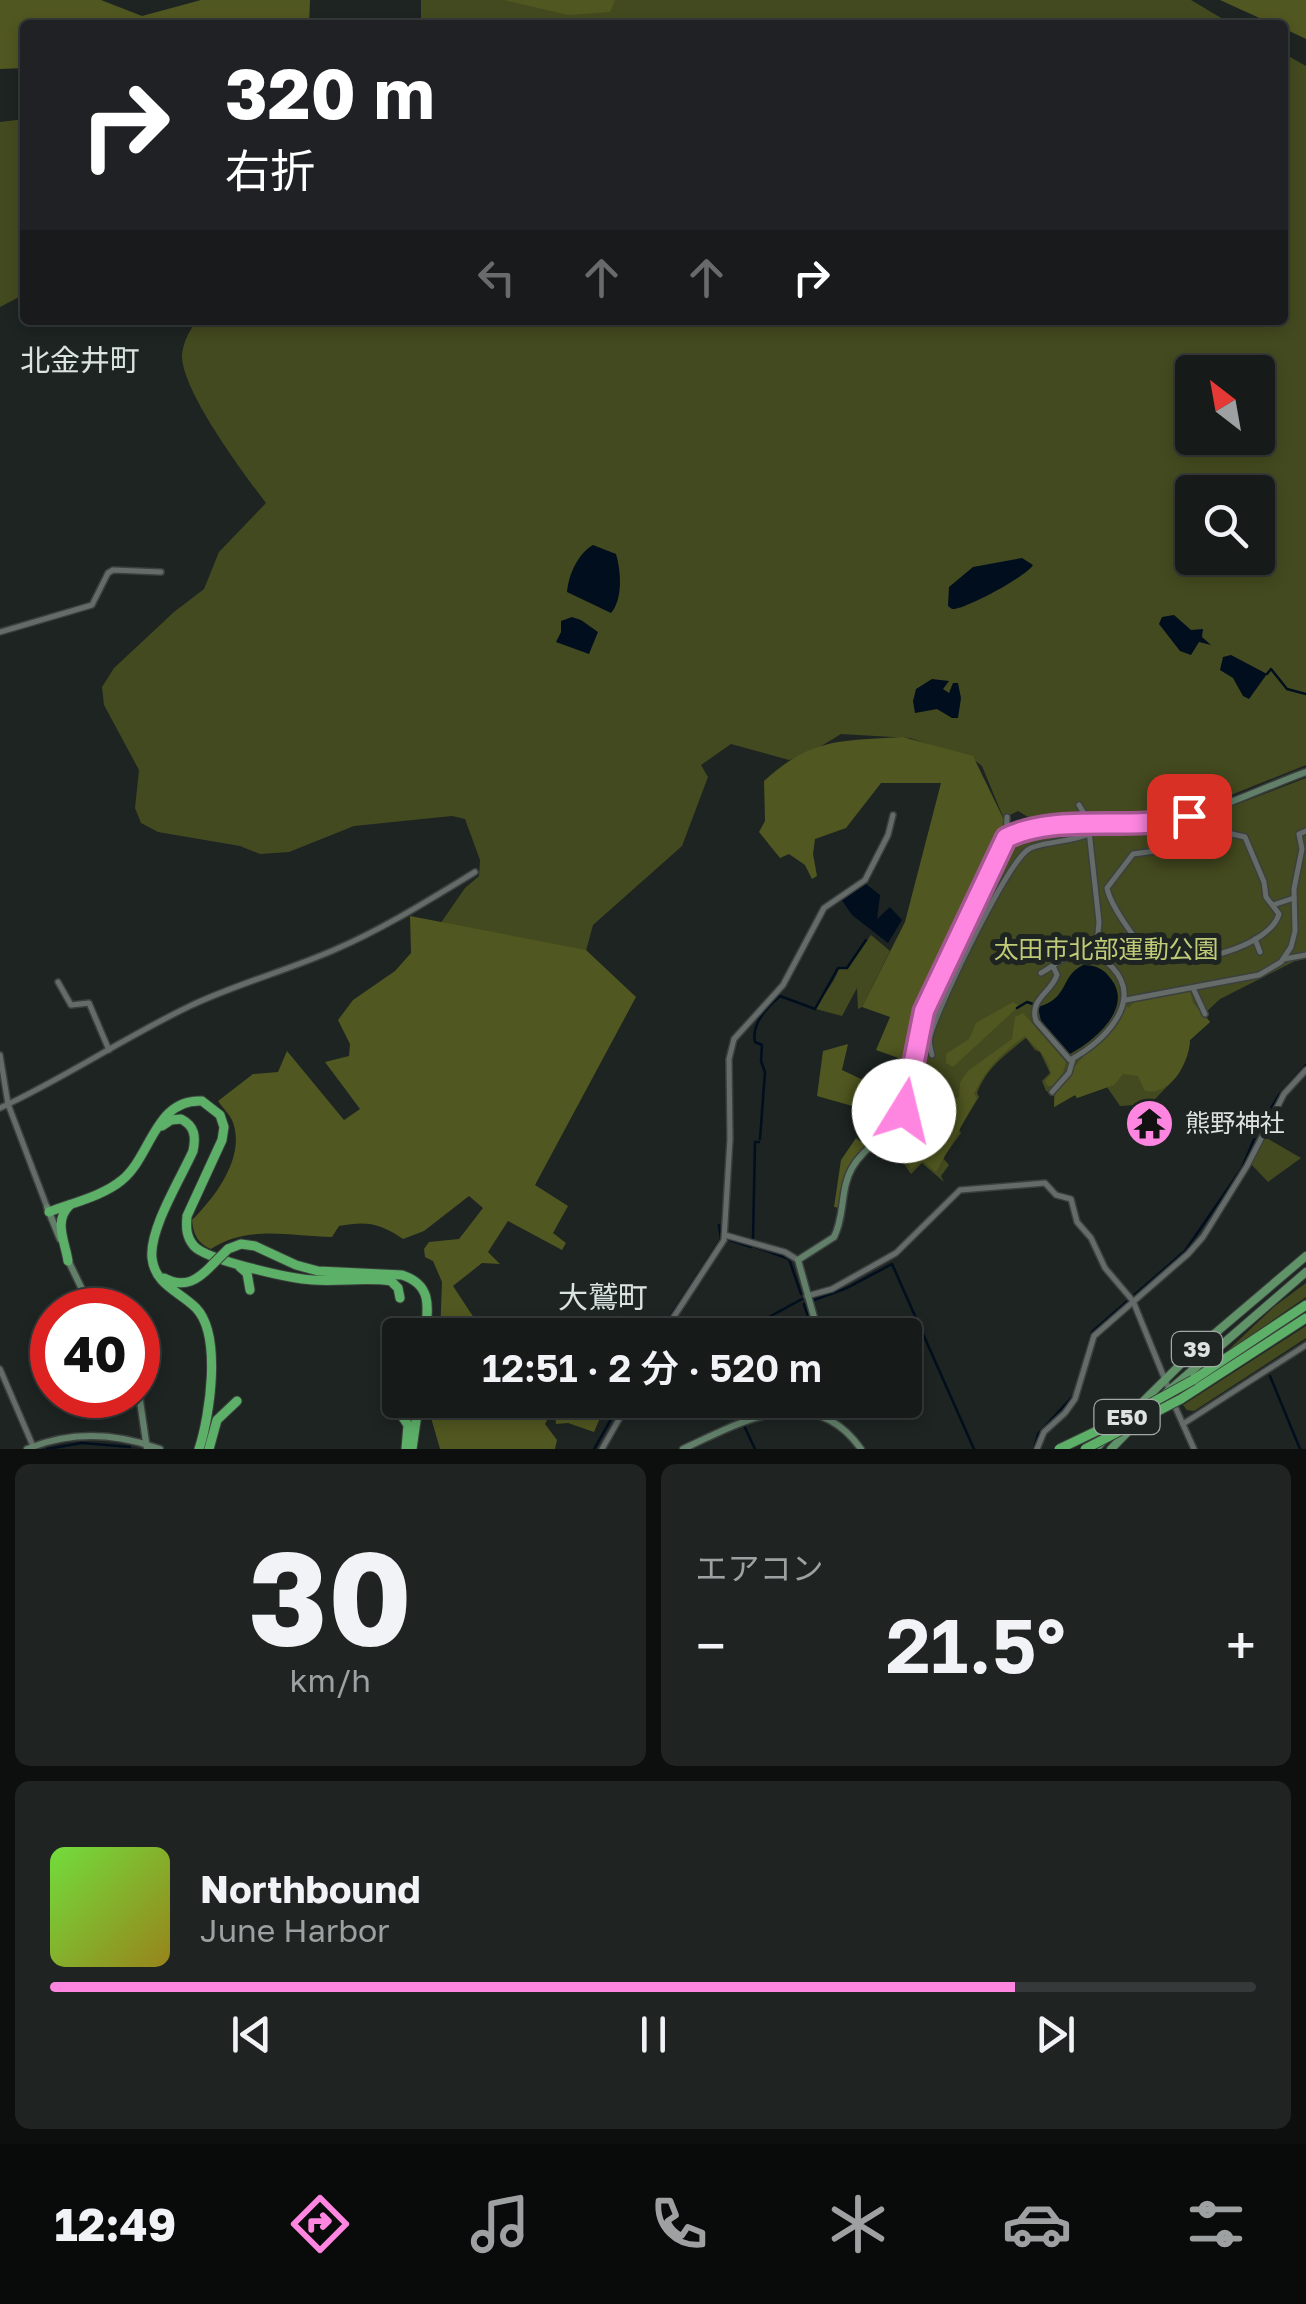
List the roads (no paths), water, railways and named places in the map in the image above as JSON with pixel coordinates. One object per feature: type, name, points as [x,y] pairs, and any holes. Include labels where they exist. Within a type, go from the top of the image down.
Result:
[{"type":"highway","points":[[48,1210],[122,1181],[171,1112],[190,1102],[208,1103],[220,1115],[224,1127],[222,1140],[188,1216],[190,1241],[198,1250],[302,1279],[391,1281],[400,1298]]},
{"type":"highway","points":[[152,1134],[176,1119],[189,1124],[195,1138],[152,1249],[153,1264],[163,1283],[200,1312],[212,1339],[205,1428],[199,1449]]},
{"type":"highway","points":[[68,1261],[60,1219],[76,1201]]},
{"type":"highway","points":[[153,1264],[163,1277],[181,1284],[194,1281],[228,1249],[248,1244],[318,1271],[394,1274],[414,1279],[424,1288],[428,1300],[426,1318]]},
{"type":"highway","points":[[234,1262],[247,1273],[250,1290]]},
{"type":"highway","name":"E50","points":[[1058,1449],[1193,1380],[1306,1305]]},
{"type":"highway","name":"E50","points":[[1085,1449],[1181,1399],[1306,1318]]},
{"type":"highway","points":[[209,1449],[216,1420],[237,1402]]},
{"type":"highway","points":[[403,1418],[408,1425],[409,1449]]},
{"type":"highway","points":[[409,1449],[415,1418]]},
{"type":"main road","name":"39","points":[[1095,1449],[1167,1377],[1306,1256]]},
{"type":"main road","name":"39","points":[[1112,1449],[1170,1389],[1306,1272]]},
{"type":"street","points":[[0,632],[92,605],[113,570],[161,572]]},
{"type":"street","points":[[1006,838],[1027,828],[1158,824],[1306,772]]},
{"type":"street","points":[[1079,806],[1088,820]]},
{"type":"street","points":[[673,1318],[725,1235],[729,1059],[734,1040],[784,985],[824,908],[865,880],[888,834],[892,815]]},
{"type":"street","points":[[798,1260],[834,1238],[851,1170],[902,1116],[924,1011],[1006,838],[1008,817]]},
{"type":"street","points":[[1284,960],[1295,936],[1294,898],[1302,856],[1300,834],[1306,830]]},
{"type":"street","points":[[932,1056],[930,1035],[944,998],[1012,867],[1031,848],[1072,842],[1089,832],[1099,922],[1096,956]]},
{"type":"street","points":[[1226,832],[1246,837],[1272,905],[1278,914],[1275,926],[1254,939],[1200,958],[1158,958],[1141,946],[1106,890],[1133,854],[1177,848],[1226,832]]},
{"type":"street","points":[[0,1108],[214,994],[331,952],[377,930],[475,872]]},
{"type":"street","points":[[1272,905],[1294,898]]},
{"type":"street","points":[[1254,939],[1260,952]]},
{"type":"street","points":[[1041,974],[1053,966],[1075,954],[1096,956],[1106,961],[1125,986],[1126,1000],[1109,1027],[1072,1059],[1066,1059],[1034,1016],[1035,1003],[1056,981],[1053,966]]},
{"type":"street","points":[[1126,1000],[1259,975],[1284,960],[1306,955]]},
{"type":"street","points":[[58,982],[71,1005],[89,1003],[109,1050]]},
{"type":"street","points":[[1193,988],[1204,1014]]},
{"type":"street","points":[[0,1055],[8,1104],[81,1288]]},
{"type":"street","points":[[1052,1092],[1073,1066],[1072,1059]]},
{"type":"street","points":[[1037,1449],[1044,1432],[1066,1414],[1076,1399],[1094,1336],[1204,1237],[1284,1094],[1306,1070]]},
{"type":"street","points":[[807,1296],[832,1288],[896,1252],[960,1190],[1041,1183],[1056,1195],[1070,1199],[1077,1222],[1133,1301],[1194,1449]]},
{"type":"street","points":[[725,1235],[785,1252],[798,1260],[814,1318]]},
{"type":"street","points":[[1184,1424],[1306,1346]]},
{"type":"street","points":[[0,1369],[30,1448],[58,1438],[84,1436],[160,1449]]},
{"type":"street","points":[[142,1418],[146,1446]]},
{"type":"street","points":[[602,1449],[620,1418]]},
{"type":"street","points":[[683,1449],[754,1418]]},
{"type":"street","points":[[823,1418],[846,1432],[861,1449]]},
{"type":"water","points":[[593,545],[616,554],[620,585],[611,613],[567,592],[575,566]]},
{"type":"water","points":[[1022,558],[1033,565],[1020,577],[969,604],[952,609],[948,606],[949,587],[973,567]]},
{"type":"water","points":[[1174,615],[1191,630],[1203,629],[1202,637],[1211,645],[1199,642],[1191,655],[1180,651],[1159,624],[1162,617]]},
{"type":"water","points":[[572,617],[598,632],[589,654],[556,642],[561,621]]},
{"type":"water","points":[[1231,655],[1267,674],[1249,699],[1233,678],[1220,670],[1223,657]]},
{"type":"water","points":[[932,679],[949,681],[943,689],[949,693],[953,683],[958,683],[958,718],[937,709],[915,713],[916,689]]},
{"type":"water","points":[[866,884],[880,895],[877,919],[890,907],[902,920],[888,943],[852,915],[841,899]]},
{"type":"water","points":[[1083,965],[1099,968],[1108,976],[1117,990],[1118,1001],[1100,1032],[1070,1054],[1041,1021],[1038,1007],[1055,999]]},
{"type":"waterway","points":[[1267,674],[1271,669],[1287,689],[1306,694]]},
{"type":"waterway","points":[[760,1139],[765,1072],[762,1045],[755,1042],[754,1035],[758,1022],[780,996],[815,1009],[838,968],[847,968],[866,940]]},
{"type":"waterway","points":[[1017,1008],[1027,1002],[1033,1004]]},
{"type":"waterway","points":[[1034,1449],[1038,1434],[1074,1395],[1092,1332],[1185,1251],[1242,1168],[1279,1095],[1306,1065]]},
{"type":"waterway","points":[[753,1239],[755,1142],[759,1142]]},
{"type":"waterway","points":[[669,1318],[721,1239],[719,1225]]},
{"type":"waterway","points":[[730,1240],[751,1247]]},
{"type":"waterway","points":[[753,1246],[789,1259],[801,1294]]},
{"type":"waterway","points":[[814,1300],[892,1264],[974,1449]]},
{"type":"waterway","points":[[767,1318],[802,1299]]},
{"type":"waterway","points":[[804,1304],[809,1318]]},
{"type":"waterway","points":[[1270,1376],[1300,1449]]},
{"type":"waterway","points":[[594,1449],[612,1418]]},
{"type":"waterway","points":[[740,1418],[755,1449]]},
{"type":"waterway","points":[[47,1449],[82,1443],[130,1447]]},
{"type":"place","name":"熊野神社","points":[[1150,1123]]},
{"type":"district","name":"北金井町","points":[[80,361]]},
{"type":"district","name":"大鷲町","points":[[603,1298]]},
{"type":"park label","name":"太田市北部運動公園","points":[[1106,949]]}]
